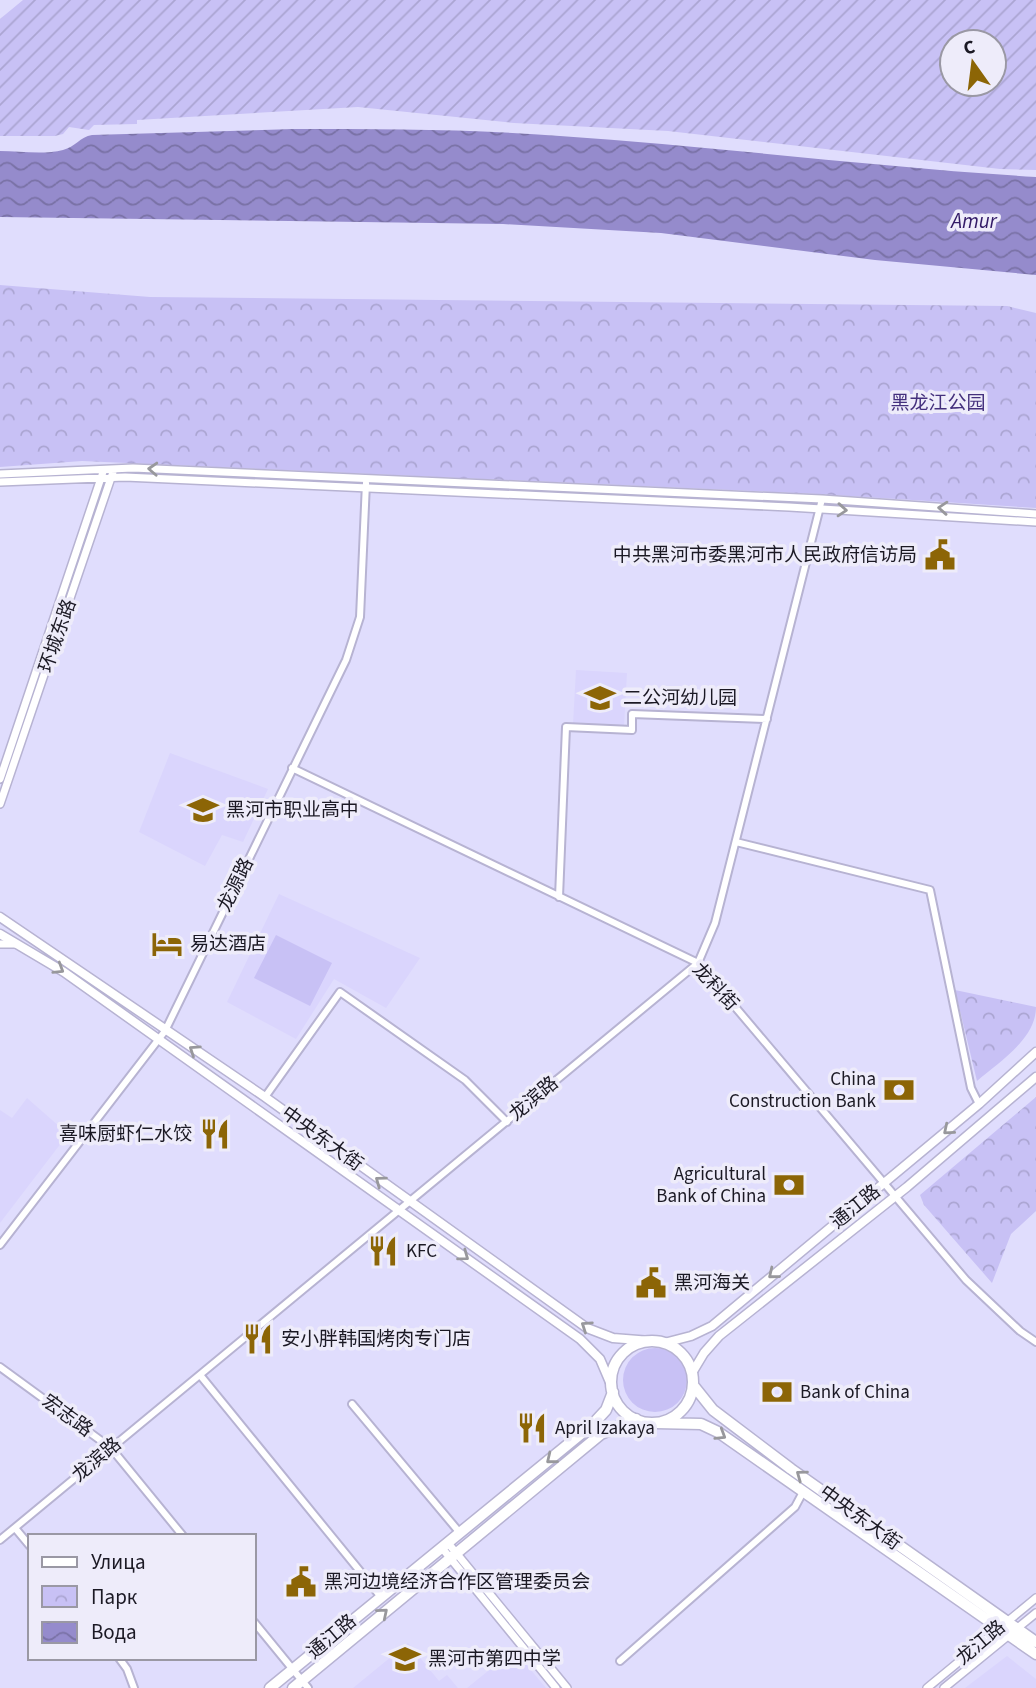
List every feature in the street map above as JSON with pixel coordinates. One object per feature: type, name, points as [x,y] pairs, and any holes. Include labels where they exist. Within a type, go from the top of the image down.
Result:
[{"type":"main road","name":"中央东大街","points":[[0,917],[64,958],[163,1035],[400,1210],[590,1346],[600,1359],[612,1390]]},
{"type":"main road","name":"中央东大街","points":[[0,934],[265,1097],[593,1331],[613,1338],[651,1341]]},
{"type":"main road","name":"通江路","points":[[664,1343],[691,1336],[712,1326],[979,1104],[1036,1052]]},
{"type":"main road","name":"通江路","points":[[692,1373],[719,1336],[895,1196],[1036,1077]]},
{"type":"main road","points":[[656,1423],[667,1420],[685,1406],[693,1385],[692,1373],[682,1354],[664,1343],[651,1341],[639,1343],[621,1356],[615,1365],[612,1390],[621,1408],[636,1419],[656,1423],[701,1424],[718,1432],[1002,1625]]},
{"type":"main road","name":"中央东大街","points":[[693,1385],[713,1410],[735,1427],[1002,1625],[1036,1643]]},
{"type":"main road","name":"通江路","points":[[270,1688],[593,1424],[606,1410],[612,1390]]},
{"type":"main road","name":"通江路","points":[[293,1688],[305,1684],[453,1556],[601,1434],[636,1419]]},
{"type":"main road","points":[[1012,1632],[1036,1654]]},
{"type":"street","points":[[0,482],[103,472]]},
{"type":"street","points":[[0,474],[103,472],[366,484],[1036,522]]},
{"type":"street","name":"环城东路","points":[[0,779],[103,472]]},
{"type":"street","name":"环城东路","points":[[0,804],[113,473]]},
{"type":"street","points":[[366,484],[822,499],[1036,514]]},
{"type":"street","name":"龙源路","points":[[0,1245],[163,1035],[356,638],[360,617],[366,484]]},
{"type":"street","name":"龙滨路","points":[[0,1540],[698,963],[715,923],[822,499]]},
{"type":"street","points":[[559,897],[566,727],[632,730],[632,714],[767,719]]},
{"type":"street","name":"龙科街","points":[[292,768],[698,963],[966,1280],[1020,1331],[1036,1342]]},
{"type":"street","points":[[736,842],[930,890],[971,1088],[979,1104]]},
{"type":"street","points":[[0,944],[22,946]]},
{"type":"street","points":[[265,1097],[341,992],[465,1080],[507,1122]]},
{"type":"street","name":"宏志路","points":[[0,1367],[111,1448],[181,1534]]},
{"type":"street","points":[[200,1375],[382,1597]]},
{"type":"street","points":[[352,1404],[460,1533]]},
{"type":"street","points":[[620,1661],[795,1507],[803,1492]]},
{"type":"street","points":[[15,1528],[28,1544]]},
{"type":"street","points":[[444,1546],[567,1688]]},
{"type":"street","points":[[453,1556],[556,1688]]},
{"type":"street","name":"龙江路","points":[[927,1688],[1036,1598]]},
{"type":"street","name":"龙江路","points":[[944,1688],[1036,1613]]},
{"type":"street","points":[[256,1624],[305,1684]]},
{"type":"street","points":[[120,1660],[134,1688]]},
{"type":"shaded area","name":"二公河幼儿园","points":[[576,670],[627,673],[624,727],[573,724]]},
{"type":"shaded area","name":"黑河市职业高中","points":[[170,753],[268,789],[243,842],[222,835],[205,866],[139,832]]},
{"type":"shaded area","points":[[279,894],[420,958],[386,1008],[334,979],[296,1039],[227,1002]]},
{"type":"shaded area","points":[[27,1098],[68,1134],[0,1223],[0,1110],[12,1118]]},
{"type":"shaded area","name":"黑河市第四中学","points":[[408,1643],[439,1681],[447,1675],[458,1688],[353,1688]]},
{"type":"shaded area","name":"黑河市第四中学","points":[[514,1650],[546,1688],[467,1688]]},
{"type":"shaded area","points":[[1007,1656],[1036,1679],[1036,1688],[965,1688]]},
{"type":"green space","points":[[23,0],[1036,0],[1036,170],[1000,169],[668,131],[514,123],[358,107],[137,120],[137,124],[94,125],[89,130],[69,127],[63,134],[55,136],[0,136],[0,19]]},
{"type":"green space","name":"黑龙江公园","points":[[0,285],[150,297],[1007,306],[1036,313],[1036,508],[818,494],[82,461],[0,467]]},
{"type":"green space","points":[[276,935],[332,963],[310,1006],[254,978]]},
{"type":"green space","points":[[955,990],[1036,1007],[1030,1029],[1023,1039],[977,1081]]},
{"type":"green space","points":[[1036,1097],[1036,1211],[1011,1234],[992,1283],[924,1205],[920,1195]]},
{"type":"green space","points":[[655,1348],[678,1357],[687,1380],[678,1403],[655,1412],[632,1403],[623,1380],[632,1357]]},
{"type":"water","name":"Amur","points":[[294,129],[527,134],[1036,177],[1036,275],[875,260],[661,233],[503,224],[0,217],[0,151],[56,151],[67,149],[92,135]]},
{"type":"place","name":"中共黑河市委黑河市人民政府信访局","points":[[940,555]]},
{"type":"place","name":"二公河幼儿园","points":[[600,698]]},
{"type":"place","name":"黑河市职业高中","points":[[203,810]]},
{"type":"place","name":"易达酒店","points":[[167,944]]},
{"type":"place","name":"China Construction Bank","points":[[899,1090]]},
{"type":"place","name":"喜味厨虾仁水饺","points":[[215,1134]]},
{"type":"place","name":"Agricultural Bank of China","points":[[789,1185]]},
{"type":"place","name":"KFC","points":[[383,1251]]},
{"type":"place","name":"黑河海关","points":[[651,1283]]},
{"type":"place","name":"安小胖韩国烤肉专门店","points":[[258,1339]]},
{"type":"place","name":"Bank of China","points":[[777,1392]]},
{"type":"place","name":"April Izakaya","points":[[532,1428]]},
{"type":"place","name":"黑河边境经济合作区管理委员会","points":[[301,1582]]},
{"type":"place","name":"黑河市第四中学","points":[[405,1659]]}]
